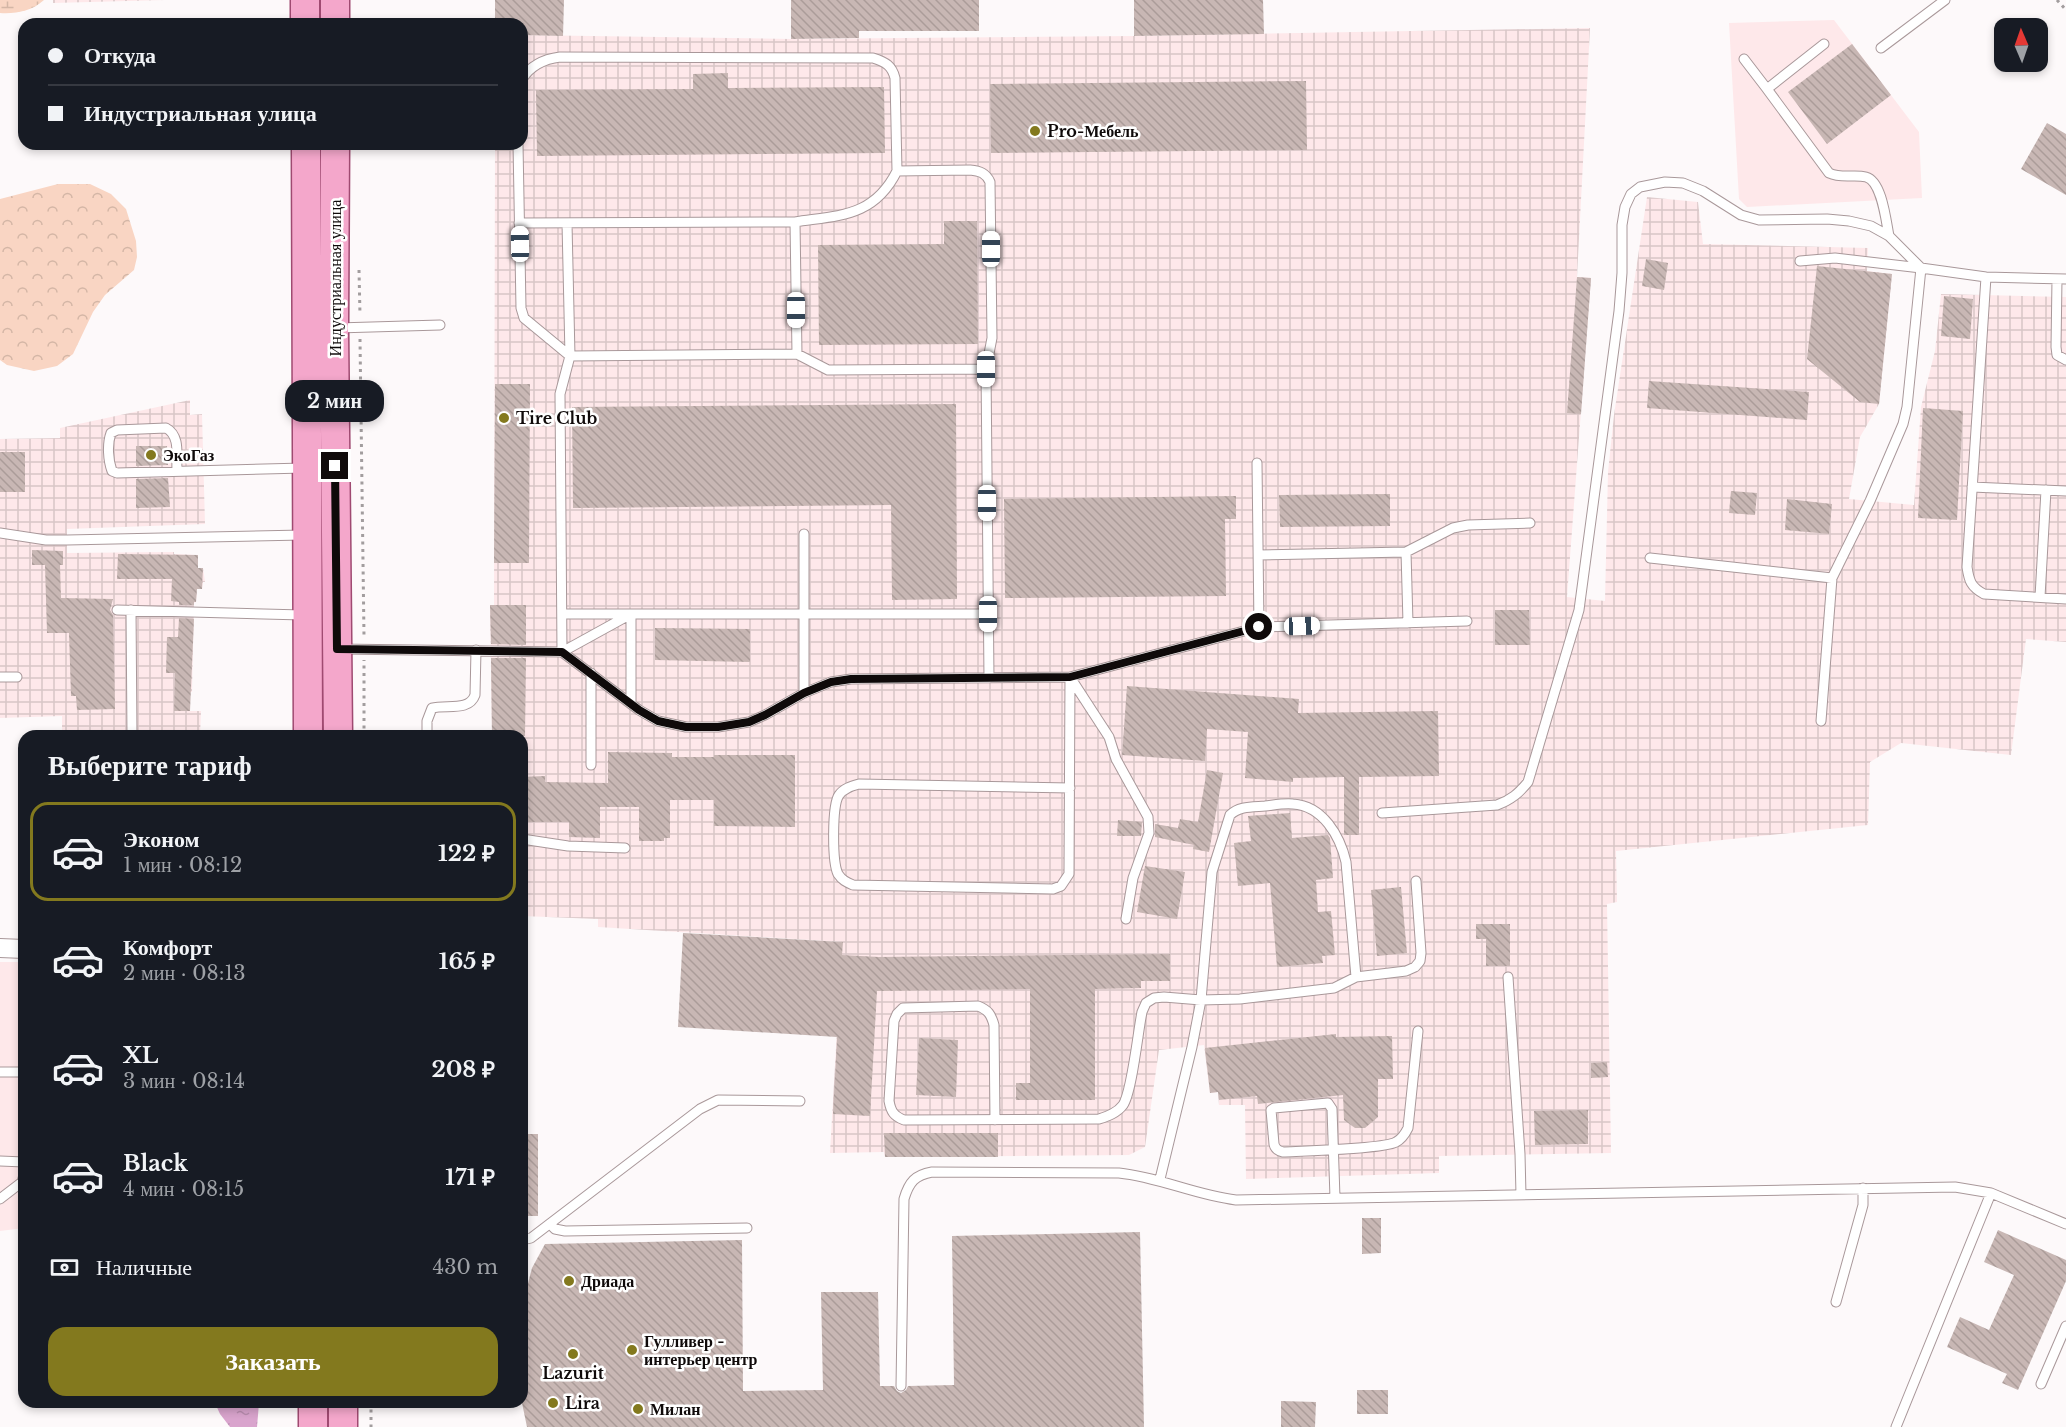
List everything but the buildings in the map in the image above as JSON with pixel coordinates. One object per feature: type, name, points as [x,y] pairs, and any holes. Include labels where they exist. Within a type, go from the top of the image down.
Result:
[{"type":"main road","points":[[305,0],[305,18]]},
{"type":"main road","name":"Индустриальная улица","points":[[306,150],[308,730]]},
{"type":"main road","name":"Индустриальная улица","points":[[335,150],[347,328],[351,649],[339,730]]},
{"type":"main road","points":[[313,1408],[313,1427]]},
{"type":"main road","points":[[343,1408],[344,1427]]},
{"type":"street","points":[[0,948],[18,949]]},
{"type":"lane","points":[[1881,48],[1945,0]]},
{"type":"lane","points":[[1767,89],[1824,44]]},
{"type":"lane","points":[[519,223],[795,222],[855,211],[871,204],[889,187],[897,171],[895,78],[892,68],[884,61],[873,58],[560,57],[535,65],[528,73]]},
{"type":"lane","points":[[1744,59],[1829,173],[1838,177],[1866,177],[1873,180],[1878,187],[1889,236]]},
{"type":"lane","points":[[518,150],[521,308],[524,318],[570,356],[797,354],[828,370],[986,369]]},
{"type":"lane","points":[[897,171],[979,171],[987,176],[990,182],[992,338],[986,369],[989,678]]},
{"type":"lane","points":[[1382,813],[1497,805],[1508,801],[1528,782],[1579,610],[1619,311],[1622,225],[1625,207],[1631,194],[1640,187],[1651,184],[1683,183],[1703,190],[1741,215],[1759,219],[1849,220],[1871,226],[1889,236],[1921,268]]},
{"type":"lane","points":[[795,222],[797,354]]},
{"type":"lane","points":[[562,652],[560,394],[570,356],[567,223]]},
{"type":"lane","points":[[1800,261],[1834,258],[1986,277],[2061,279],[2057,355],[2066,360]]},
{"type":"lane","points":[[1821,721],[1832,578],[1870,501],[1904,424],[1921,268]]},
{"type":"lane","points":[[1986,277],[1967,567],[1969,581],[1974,589],[1984,594],[2066,599]]},
{"type":"lane","points":[[347,328],[440,325]]},
{"type":"lane","points":[[177,471],[176,438],[173,432],[166,428],[117,430],[111,433],[109,439],[110,465],[112,471],[117,473],[307,468]]},
{"type":"lane","points":[[1257,463],[1259,627]]},
{"type":"lane","points":[[1972,487],[2066,491]]},
{"type":"lane","points":[[2040,597],[2046,490]]},
{"type":"lane","points":[[1258,555],[1406,552],[1453,528],[1468,525],[1530,523]]},
{"type":"lane","points":[[0,534],[46,540],[307,535]]},
{"type":"lane","points":[[804,534],[804,693]]},
{"type":"lane","points":[[1406,552],[1408,623]]},
{"type":"lane","points":[[1650,558],[1832,578]]},
{"type":"lane","points":[[117,610],[307,615]]},
{"type":"lane","points":[[131,610],[132,730]]},
{"type":"lane","points":[[562,614],[988,614]]},
{"type":"lane","points":[[351,649],[562,652],[631,614]]},
{"type":"lane","points":[[630,704],[631,614]]},
{"type":"lane","points":[[562,652],[630,704],[658,721],[673,726],[718,727],[749,722],[804,693],[831,682],[851,679],[1070,677],[1259,627],[1467,621]]},
{"type":"lane","points":[[427,730],[427,721],[432,708],[467,705],[472,702],[475,695],[476,650]]},
{"type":"lane","points":[[591,673],[591,765]]},
{"type":"lane","points":[[0,677],[17,677]]},
{"type":"lane","points":[[1070,677],[1070,788],[1069,874],[1062,886],[1053,889],[853,885],[844,881],[838,874],[835,862],[835,804],[839,794],[847,788],[859,784],[1070,788]]},
{"type":"lane","points":[[1070,677],[1109,737],[1116,759],[1148,817],[1149,833],[1137,864],[1126,919]]},
{"type":"lane","points":[[1160,1179],[1201,1000],[1212,872],[1230,815],[1234,811],[1244,807],[1294,804],[1306,807],[1320,815],[1334,832],[1342,845],[1346,862],[1356,977]]},
{"type":"lane","points":[[528,840],[568,846],[625,848]]},
{"type":"lane","points":[[995,1120],[992,1016],[987,1010],[978,1006],[903,1008],[894,1021],[890,1078],[890,1110],[896,1116],[904,1120],[995,1120],[1099,1119],[1112,1115],[1123,1105],[1128,1091],[1142,1012],[1146,1003],[1154,998],[1240,999],[1334,988],[1356,977],[1407,971],[1415,967],[1420,961],[1421,953],[1416,881]]},
{"type":"lane","points":[[1508,977],[1521,1195]]},
{"type":"lane","points":[[1335,1198],[1334,1148],[1332,1109],[1328,1103],[1271,1110],[1274,1143],[1275,1148],[1279,1151],[1334,1148],[1382,1146],[1394,1144],[1402,1138],[1408,1128],[1418,1031]]},
{"type":"lane","points":[[0,1072],[18,1072]]},
{"type":"lane","points":[[528,1239],[709,1104],[717,1100],[800,1101]]},
{"type":"lane","points":[[0,1161],[18,1162]]},
{"type":"lane","points":[[901,1386],[904,1199],[912,1180],[920,1174],[932,1172],[1119,1173],[1160,1179],[1196,1193],[1236,1200],[1955,1187],[1991,1193],[2066,1224]]},
{"type":"lane","points":[[0,1199],[18,1185]]},
{"type":"lane","points":[[1836,1302],[1863,1205],[1863,1188]]},
{"type":"lane","points":[[1896,1427],[1991,1193]]},
{"type":"lane","points":[[550,1224],[555,1229],[565,1231],[747,1228]]},
{"type":"lane","points":[[2041,1384],[2066,1326]]},
{"type":"path","points":[[2057,0],[2066,10]]},
{"type":"path","points":[[359,260],[347,328],[351,649],[363,730]]},
{"type":"path","points":[[371,1408],[371,1427]]},
{"type":"shaded area","points":[[53,0],[165,0],[53,3]]},
{"type":"shaded area","points":[[1834,20],[1919,132],[1922,198],[1747,207],[1739,199],[1729,23]]},
{"type":"shaded area","points":[[1590,28],[1577,277],[1591,278],[1567,597],[1605,601],[1608,472],[1614,415],[1647,197],[1698,202],[1703,244],[1868,248],[1867,271],[1892,274],[1879,404],[1860,437],[1849,499],[1914,505],[1921,407],[1935,351],[1941,294],[2066,297],[2066,642],[2026,639],[2011,755],[1901,743],[1870,762],[1868,825],[1616,851],[1617,902],[1607,904],[1611,1153],[1439,1156],[1439,1173],[1246,1179],[1245,1105],[1219,1105],[1218,1092],[1210,1093],[1204,1045],[1159,1050],[1145,1147],[1129,1155],[885,1157],[884,1152],[830,1153],[842,942],[598,927],[598,919],[528,916],[528,730],[492,730],[490,605],[494,605],[495,150],[528,150],[528,35],[791,39]]},
{"type":"shaded area","points":[[190,400],[190,415],[202,414],[205,524],[67,529],[67,553],[174,552],[174,554],[198,555],[198,568],[203,568],[205,582],[203,582],[202,589],[197,589],[194,603],[190,711],[201,711],[200,730],[62,730],[62,716],[0,718],[0,439],[60,438],[60,428]]},
{"type":"shaded area","points":[[0,962],[18,962],[18,1229],[0,1231]]},
{"type":"green space","points":[[0,0],[44,0],[29,9],[0,13]]},
{"type":"green space","points":[[58,184],[90,184],[111,194],[126,209],[136,241],[137,257],[134,270],[105,295],[93,312],[73,354],[57,366],[34,371],[7,365],[0,360],[0,199]]},
{"type":"water","points":[[217,1408],[259,1408],[257,1427],[230,1427]]},
{"type":"place","name":"Pro-Мебель","points":[[1035,131]]},
{"type":"place","name":"Tire Club","points":[[504,418]]},
{"type":"place","name":"ЭкоГаз","points":[[151,455]]},
{"type":"place","name":"Дриада","points":[[569,1281]]},
{"type":"place","name":"Гулливер - интерьер центр","points":[[632,1350]]},
{"type":"place","name":"Lazurit","points":[[573,1354]]},
{"type":"place","name":"Lira","points":[[553,1403]]},
{"type":"place","name":"Милан","points":[[638,1409]]},
{"type":"route","points":[[335,466],[337,649],[562,652],[639,710],[658,721],[673,726],[734,726],[765,715],[804,693],[831,682],[851,679],[1070,677],[1259,627]]}]
